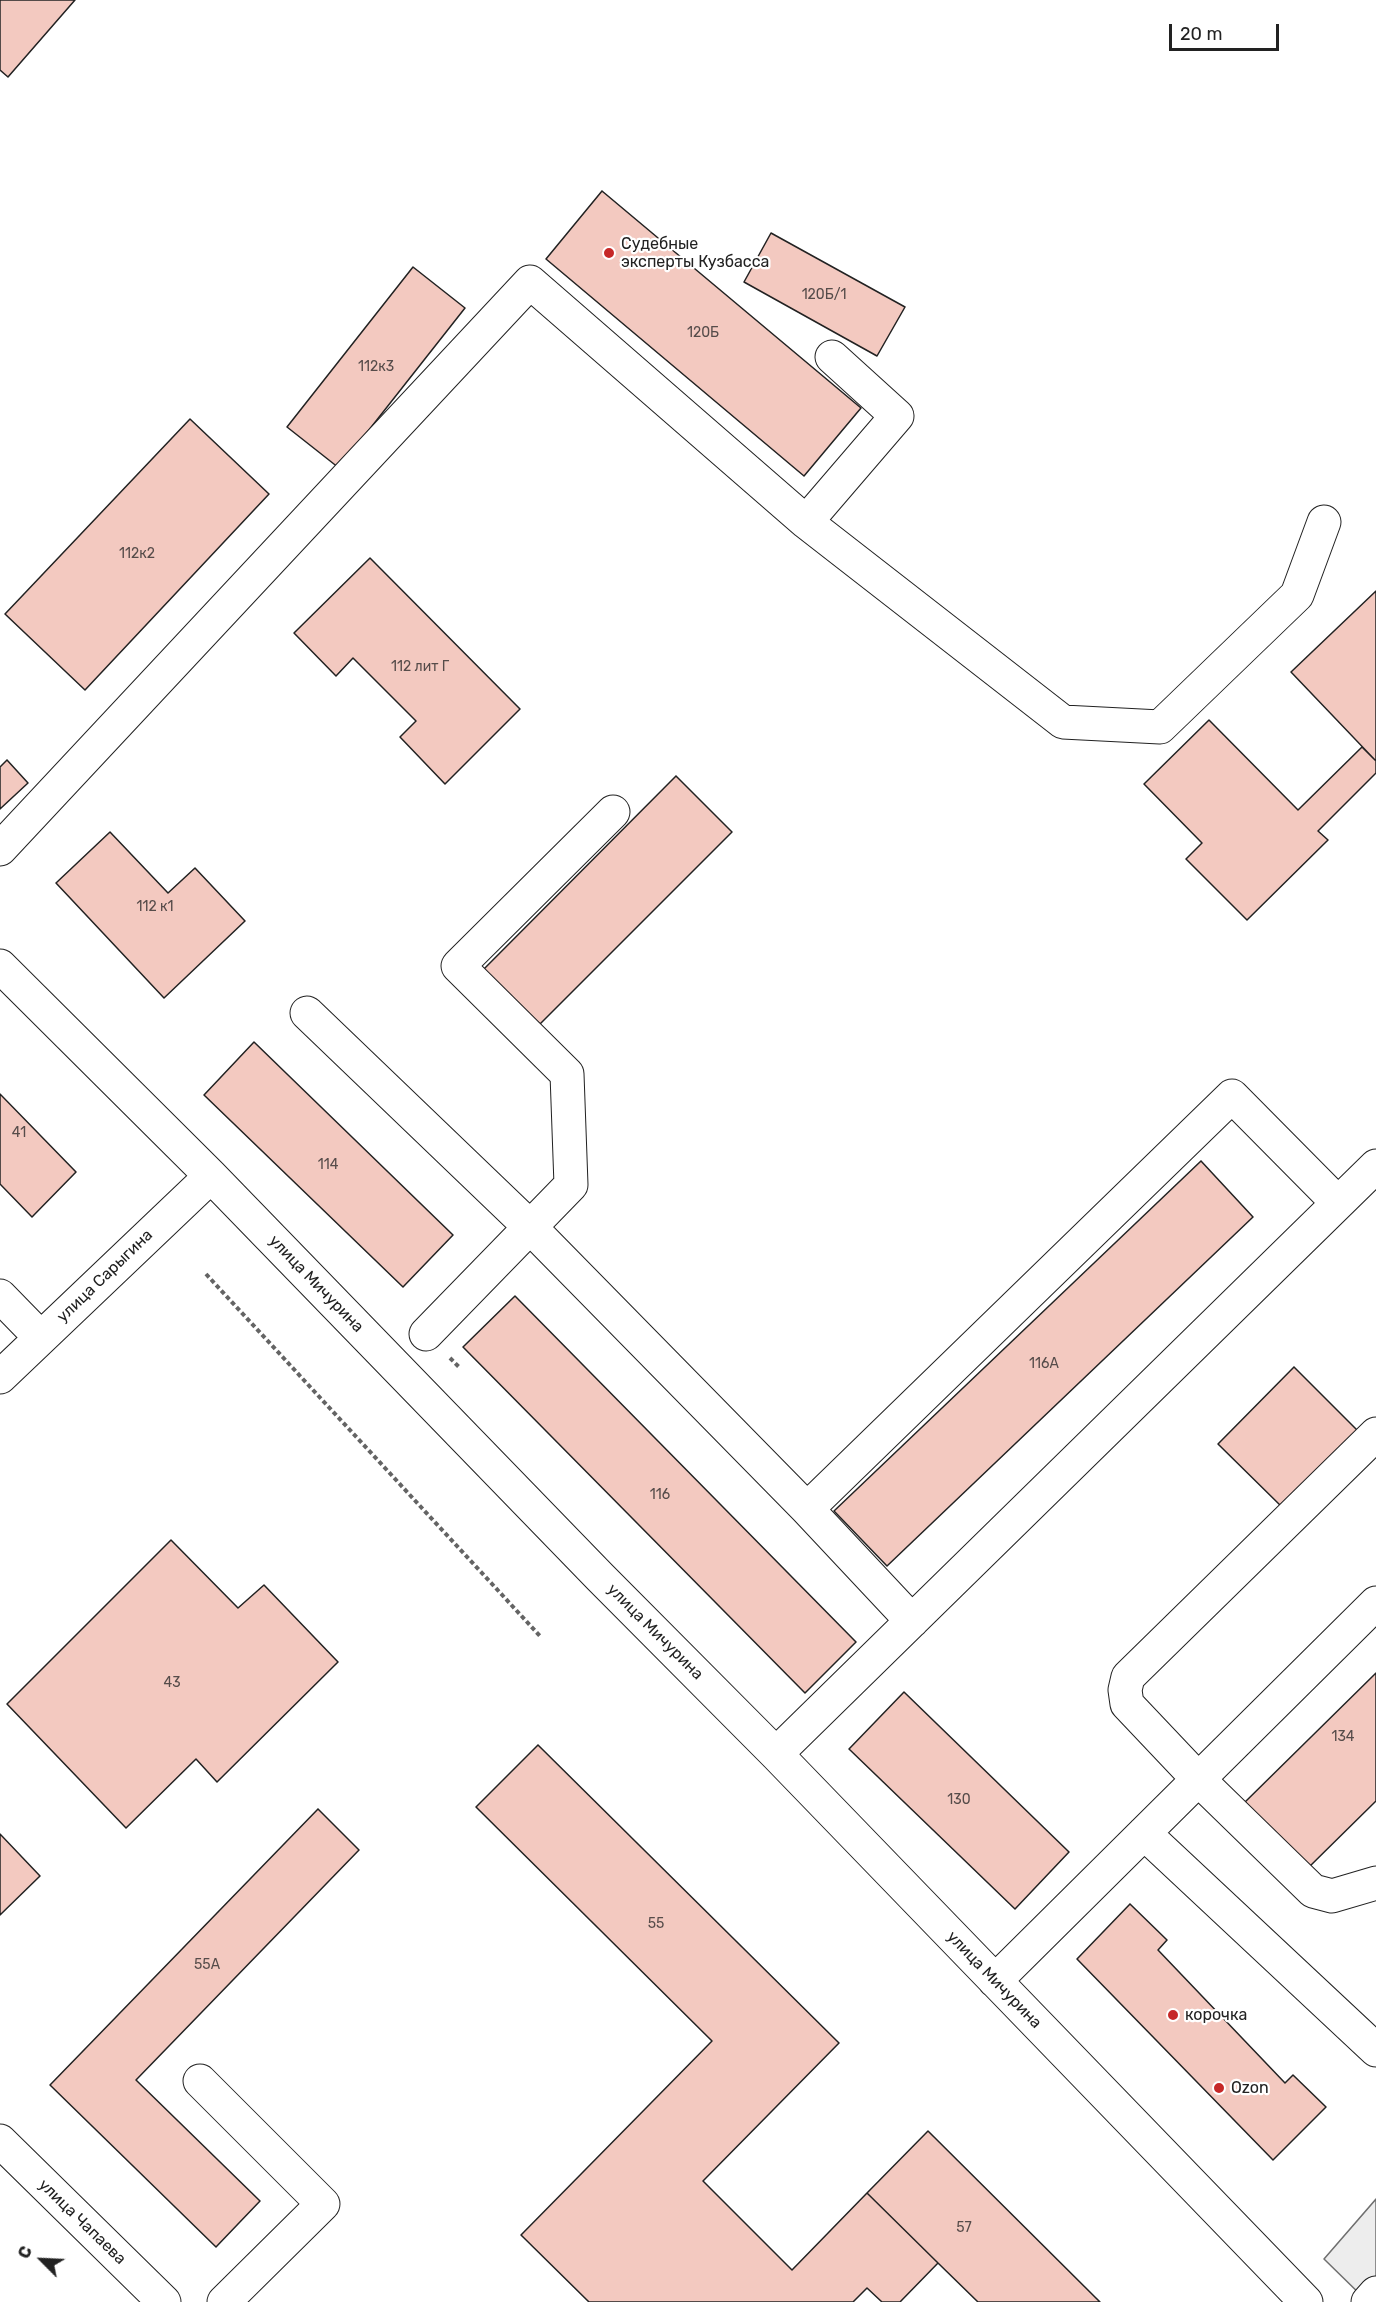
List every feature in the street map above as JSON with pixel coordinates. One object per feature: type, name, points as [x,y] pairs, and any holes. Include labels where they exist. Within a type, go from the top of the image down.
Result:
[{"type":"street","points":[[0,849],[530,282],[806,522],[1063,722],[1160,727],[1297,595],[1324,522]]},
{"type":"street","points":[[806,522],[897,416],[832,357]]},
{"type":"street","points":[[426,1334],[571,1185],[567,1074],[458,966],[613,812]]},
{"type":"street","name":"улица Мичурина","points":[[0,966],[211,1176],[1306,2302]]},
{"type":"street","points":[[307,1013],[530,1227],[807,1509],[912,1621]]},
{"type":"street","points":[[807,1509],[1232,1096],[1337,1202]]},
{"type":"street","points":[[776,1755],[1376,1166]]},
{"type":"street","name":"улица Сарыгина","points":[[0,1377],[211,1176]]},
{"type":"street","points":[[0,1296],[41,1338]]},
{"type":"street","points":[[1376,1434],[1128,1677],[1125,1690],[1127,1704],[1198,1779],[1313,1891],[1332,1896],[1376,1883]]},
{"type":"street","points":[[995,1981],[1376,1603]]},
{"type":"street","points":[[1144,1833],[1376,2050]]},
{"type":"street","points":[[200,2081],[323,2204],[224,2302]]},
{"type":"street","name":"улица Чапаева","points":[[0,2141],[164,2302]]},
{"type":"street","points":[[1368,2302],[1376,2293]]},
{"type":"path","points":[[206,1274],[540,1636]]},
{"type":"shaded area","points":[[1376,2199],[1376,2302],[1368,2302],[1324,2259]]},
{"type":"building","points":[[0,0],[75,0],[8,77],[0,70]]},
{"type":"building","points":[[602,191],[861,408],[804,476],[546,259]]},
{"type":"building","points":[[771,233],[905,307],[877,356],[744,282]]},
{"type":"building","points":[[413,267],[465,308],[339,468],[287,427]]},
{"type":"building","points":[[190,419],[269,494],[85,690],[5,614]]},
{"type":"building","points":[[370,558],[520,709],[445,784],[400,737],[416,721],[353,658],[336,676],[294,633]]},
{"type":"building","points":[[1376,591],[1376,761],[1291,672]]},
{"type":"building","points":[[1209,720],[1298,810],[1362,747],[1376,761],[1376,773],[1318,831],[1328,840],[1247,920],[1186,859],[1202,843],[1144,784]]},
{"type":"building","points":[[7,760],[28,783],[0,809],[0,767]]},
{"type":"building","points":[[676,776],[732,832],[531,1033],[475,978]]},
{"type":"building","points":[[110,832],[168,893],[195,868],[245,921],[164,998],[56,883]]},
{"type":"building","points":[[254,1042],[453,1235],[403,1287],[204,1095]]},
{"type":"building","points":[[0,1094],[76,1172],[32,1217],[0,1184]]},
{"type":"building","points":[[1201,1161],[1253,1217],[887,1566],[834,1511]]},
{"type":"building","points":[[515,1296],[856,1642],[805,1693],[463,1347]]},
{"type":"building","points":[[1294,1367],[1357,1430],[1282,1507],[1218,1444]]},
{"type":"building","points":[[171,1540],[238,1608],[264,1585],[338,1662],[217,1782],[196,1759],[126,1828],[7,1704]]},
{"type":"building","points":[[1376,1673],[1376,1801],[1307,1869],[1243,1804]]},
{"type":"building","points":[[904,1692],[1069,1852],[1015,1909],[849,1749]]},
{"type":"building","points":[[538,1745],[839,2043],[703,2181],[792,2270],[867,2193],[938,2263],[900,2302],[882,2302],[867,2288],[853,2302],[589,2302],[521,2235],[712,2041],[476,1807]]},
{"type":"building","points":[[318,1809],[359,1850],[136,2080],[260,2201],[216,2247],[50,2085]]},
{"type":"building","points":[[0,1834],[40,1876],[0,1915]]},
{"type":"building","points":[[1130,1904],[1167,1940],[1158,1950],[1285,2083],[1293,2075],[1326,2107],[1273,2160],[1077,1959]]},
{"type":"building","points":[[928,2131],[1100,2302],[978,2302],[867,2193]]},
{"type":"place","name":"Судебные эксперты Кузбасса","points":[[609,253]]},
{"type":"place","name":"корочка","points":[[1173,2015]]},
{"type":"place","name":"Ozon","points":[[1219,2088]]}]
